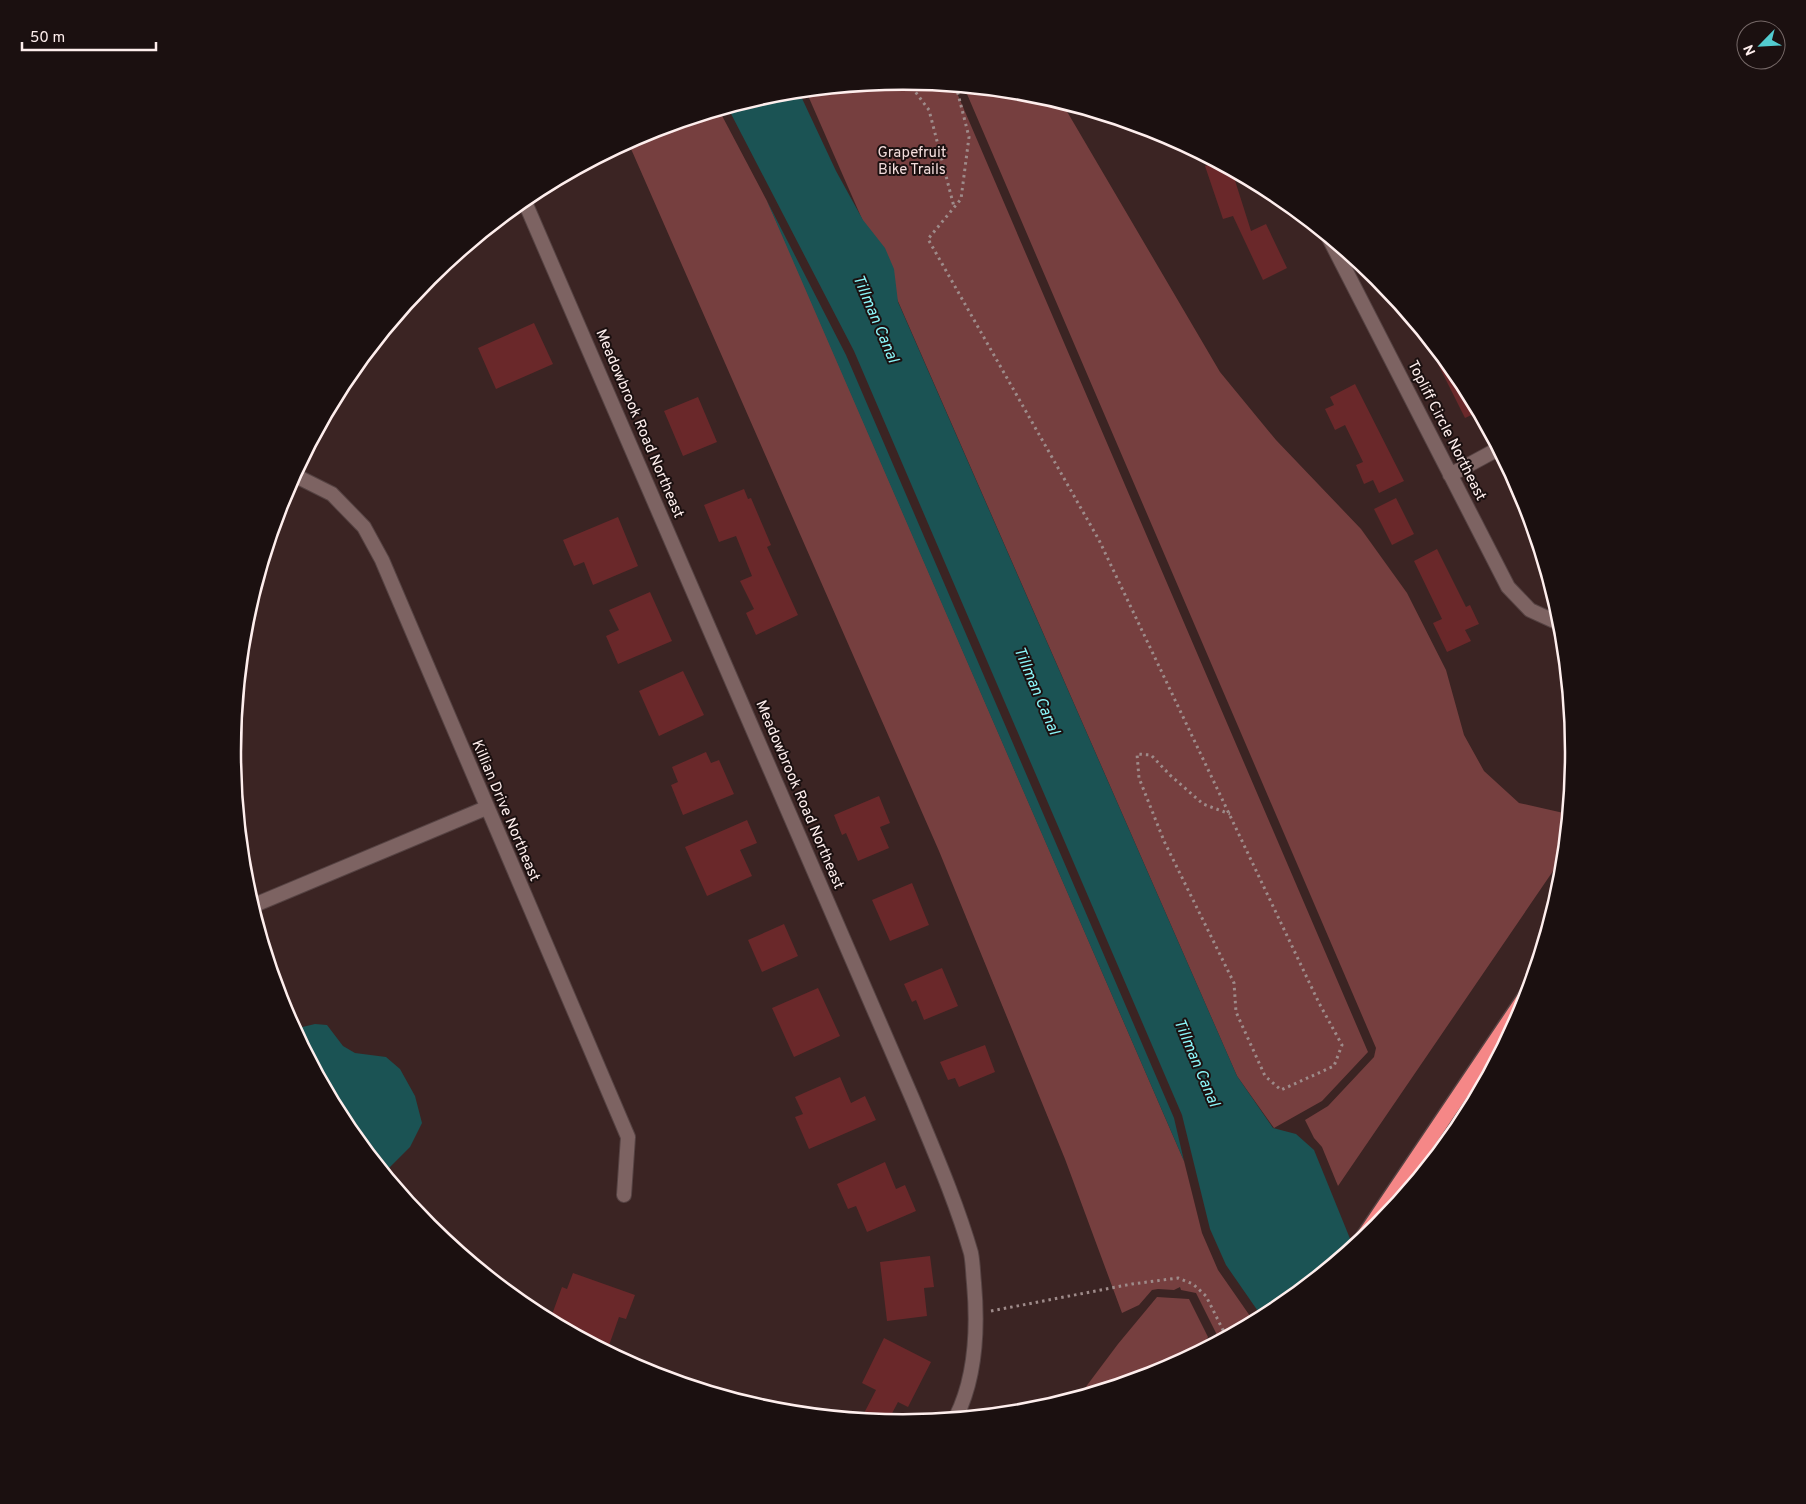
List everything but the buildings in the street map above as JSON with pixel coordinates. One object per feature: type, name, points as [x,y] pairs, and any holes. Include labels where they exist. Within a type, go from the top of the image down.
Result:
[{"type":"highway","points":[[1386,1204],[1505,1027]]},
{"type":"street","name":"Meadowbrook Road Northeast","points":[[527,208],[913,1100],[955,1203],[971,1256],[977,1313],[974,1356],[964,1402],[959,1411]]},
{"type":"street","name":"Topliff Circle Northeast","points":[[1336,251],[1508,587],[1530,610],[1551,620]]},
{"type":"street","points":[[1450,475],[1493,452]]},
{"type":"street","name":"Killian Drive Northeast","points":[[301,478],[332,494],[364,527],[382,560],[486,808],[628,1137],[624,1195]]},
{"type":"street","points":[[259,903],[486,808]]},
{"type":"path","points":[[914,90],[929,110],[954,207]]},
{"type":"path","points":[[958,92],[969,137],[961,200],[928,239],[1099,540],[1145,640],[1230,814],[1319,1003],[1342,1045],[1334,1066],[1281,1090],[1265,1076],[1236,1012],[1234,983],[1164,841],[1139,778],[1137,754],[1151,755],[1170,775],[1203,804],[1230,814]]},
{"type":"path","points":[[977,1313],[1132,1284],[1178,1278],[1193,1284],[1206,1296],[1223,1331]]},
{"type":"green space","name":"Grapefruit Bike Trails","points":[[903,90],[957,92],[1368,1052],[1322,1101],[1274,1128],[1237,1076],[809,97],[860,91]]},
{"type":"green space","points":[[967,93],[1032,103],[1067,111],[1220,372],[1276,440],[1361,529],[1407,593],[1446,670],[1464,735],[1484,771],[1519,803],[1562,813],[1554,870],[1338,1186],[1322,1147],[1314,1138],[1305,1120],[1328,1106],[1374,1057],[1376,1048]]},
{"type":"green space","points":[[722,116],[767,201],[1184,1161],[1202,1233],[1218,1270],[1250,1315],[1216,1335],[1196,1293],[1181,1290],[1180,1287],[1174,1290],[1152,1290],[1139,1305],[1122,1313],[1065,1159],[939,851],[631,149],[690,125]]},
{"type":"green space","points":[[1157,1297],[1189,1299],[1208,1337],[1196,1346],[1156,1364],[1085,1388]]},
{"type":"water","name":"Tillman Canal","points":[[802,98],[836,171],[863,220],[885,248],[894,269],[898,302],[1237,1076],[1273,1128],[1296,1134],[1314,1150],[1350,1239],[1306,1277],[1257,1310],[1226,1265],[1210,1229],[1182,1115],[854,351],[731,113]]},
{"type":"water","points":[[767,201],[846,355],[1174,1118],[1184,1161]]},
{"type":"water","points":[[315,1024],[327,1025],[343,1046],[355,1053],[386,1057],[400,1069],[415,1096],[422,1123],[410,1147],[389,1168],[353,1120],[330,1083],[301,1027]]}]
